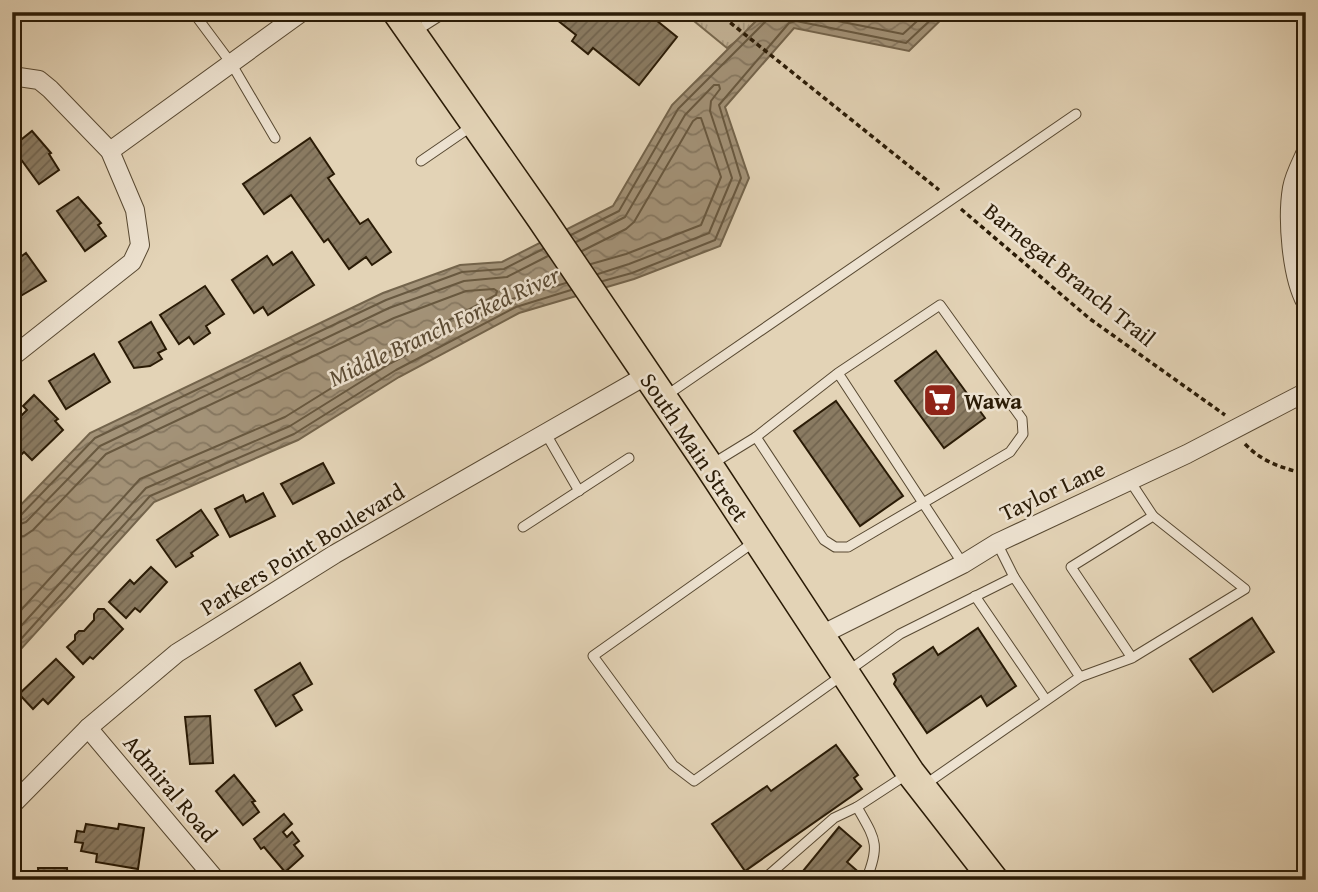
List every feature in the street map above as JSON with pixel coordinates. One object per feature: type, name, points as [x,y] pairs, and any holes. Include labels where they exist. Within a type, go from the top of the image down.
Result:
[{"type":"highway","name":"South Main Street","points":[[404,23],[541,218],[709,466],[916,780],[994,880]]},
{"type":"street","points":[[110,151],[302,12]]},
{"type":"street","points":[[12,76],[39,80],[45,84],[110,151],[135,210],[140,245],[132,262],[12,357]]},
{"type":"street","points":[[1306,152],[1292,187],[1291,244],[1300,293],[1306,303]]},
{"type":"street","name":"Parkers Point Boulevard","points":[[12,805],[88,728],[177,653],[335,554],[546,433],[655,387]]},
{"type":"street","name":"Taylor Lane","points":[[821,635],[963,564],[997,543],[1130,481],[1306,392]]},
{"type":"street","name":"Admiral Road","points":[[88,728],[216,880]]},
{"type":"lane","points":[[192,12],[231,63],[275,138]]},
{"type":"lane","points":[[404,23],[446,12]]},
{"type":"lane","points":[[655,387],[1076,114]]},
{"type":"lane","points":[[421,161],[474,124]]},
{"type":"lane","points":[[709,466],[756,437],[838,373],[940,305],[1023,419],[1023,434],[1010,452],[848,547],[835,547],[824,540],[756,437]]},
{"type":"lane","points":[[838,373],[963,564]]},
{"type":"lane","points":[[546,433],[579,491]]},
{"type":"lane","points":[[523,527],[629,458]]},
{"type":"lane","points":[[764,880],[834,818],[916,780],[1080,677],[1132,658],[1245,589],[1153,516],[1130,481]]},
{"type":"lane","points":[[1132,658],[1071,567],[1153,516]]},
{"type":"lane","points":[[757,540],[593,656],[673,765],[694,781],[900,634],[1014,577]]},
{"type":"lane","points":[[997,543],[1014,577],[1080,677]]},
{"type":"lane","points":[[975,596],[1046,700]]},
{"type":"lane","points":[[857,807],[875,839],[875,858],[866,880]]},
{"type":"path","points":[[717,12],[945,194]]},
{"type":"path","name":"Barnegat Branch Trail","points":[[960,208],[1090,320],[1227,416]]},
{"type":"path","points":[[1246,446],[1258,457],[1279,467],[1306,474]]},
{"type":"green space","points":[[683,12],[776,12],[727,48]]},
{"type":"water","name":"Middle Branch Forked River","points":[[765,12],[949,12],[909,51],[794,28],[725,107],[749,178],[720,246],[634,279],[519,313],[399,377],[298,440],[154,502],[12,659],[12,514],[90,433],[383,293],[460,265],[502,262],[613,206],[672,105]]},
{"type":"building","points":[[547,12],[646,12],[677,37],[639,85],[593,48],[588,54],[572,41],[576,35]]},
{"type":"building","points":[[32,131],[51,153],[49,154],[59,170],[39,184],[12,147]]},
{"type":"building","points":[[310,138],[334,174],[328,178],[360,224],[368,219],[391,252],[372,265],[366,257],[349,269],[328,239],[324,242],[291,195],[264,214],[243,184]]},
{"type":"building","points":[[78,197],[101,223],[98,225],[106,236],[85,251],[57,211]]},
{"type":"building","points":[[292,252],[314,285],[268,315],[263,307],[254,313],[232,280],[267,256],[273,265]]},
{"type":"building","points":[[26,253],[46,281],[12,301],[12,263]]},
{"type":"building","points":[[205,286],[224,314],[206,326],[210,333],[194,344],[189,337],[179,344],[160,315]]},
{"type":"building","points":[[151,322],[166,349],[158,353],[162,359],[150,366],[134,368],[119,342]]},
{"type":"building","name":"Wawa","points":[[936,351],[985,418],[944,448],[895,381]]},
{"type":"building","points":[[94,354],[110,382],[66,409],[49,381]]},
{"type":"building","points":[[34,395],[58,419],[55,421],[63,430],[32,460],[24,452],[21,455],[12,447],[12,425],[27,410],[23,406]]},
{"type":"building","points":[[836,401],[903,496],[860,526],[794,431]]},
{"type":"building","points":[[323,463],[334,483],[293,504],[281,484]]},
{"type":"building","points":[[263,493],[275,516],[230,537],[215,509],[243,495],[246,502]]},
{"type":"building","points":[[201,510],[218,535],[176,567],[157,540]]},
{"type":"building","points":[[151,567],[167,582],[140,612],[135,608],[126,618],[109,602],[130,580],[134,584]]},
{"type":"building","points":[[98,609],[104,609],[123,629],[93,659],[90,657],[83,664],[67,647],[75,640],[79,631],[84,631],[94,620]]},
{"type":"building","points":[[1252,618],[1274,652],[1213,692],[1190,659]]},
{"type":"building","points":[[978,628],[1016,686],[987,706],[981,696],[927,733],[894,684],[896,680],[893,674],[933,647],[938,655]]},
{"type":"building","points":[[56,659],[74,677],[48,704],[43,699],[33,709],[19,694]]},
{"type":"building","points":[[300,663],[312,684],[293,695],[302,710],[276,726],[255,690]]},
{"type":"building","points":[[210,716],[213,763],[190,764],[185,717]]},
{"type":"building","points":[[836,745],[858,775],[854,778],[862,789],[745,871],[712,824],[767,786],[771,791]]},
{"type":"building","points":[[234,775],[255,801],[252,802],[259,812],[243,825],[216,791]]},
{"type":"building","points":[[284,814],[292,824],[283,832],[287,837],[292,832],[299,841],[294,845],[303,856],[285,872],[254,839]]},
{"type":"building","points":[[86,824],[118,829],[119,824],[144,828],[138,869],[96,862],[97,854],[81,851],[83,843],[75,842],[77,831],[84,832]]},
{"type":"building","points":[[839,827],[861,846],[847,862],[862,875],[859,880],[790,880],[796,873],[799,876]]},
{"type":"building","points":[[38,868],[67,868],[68,880],[39,880]]},
{"type":"place","name":"Wawa","points":[[940,400]]}]
